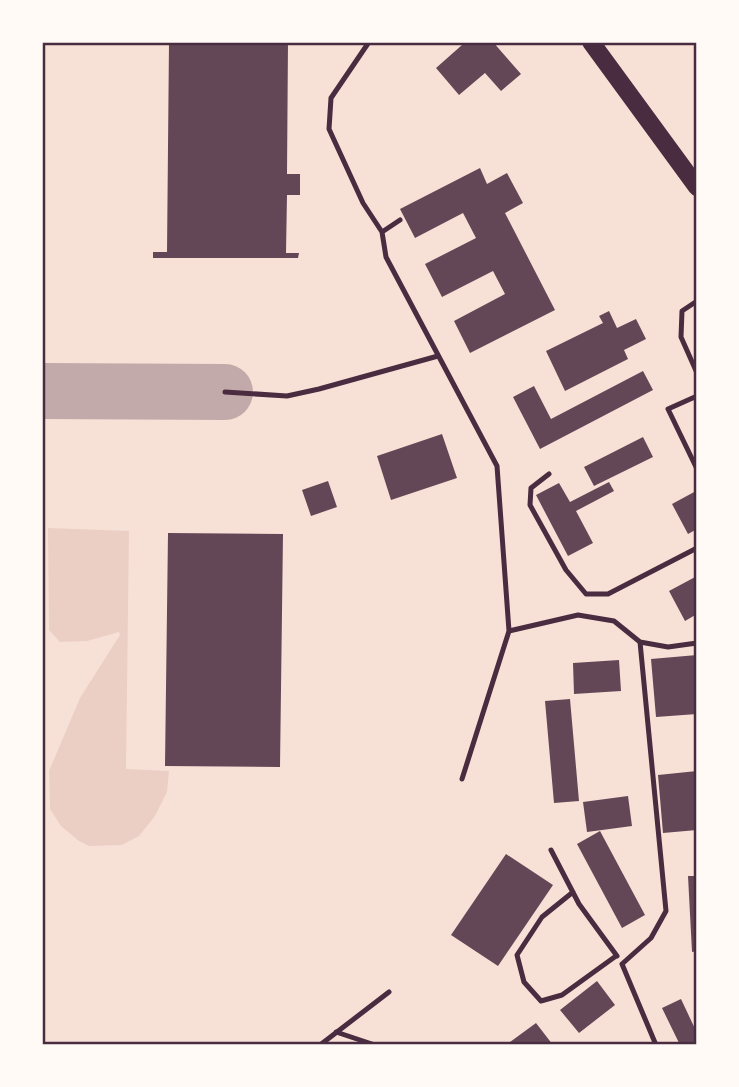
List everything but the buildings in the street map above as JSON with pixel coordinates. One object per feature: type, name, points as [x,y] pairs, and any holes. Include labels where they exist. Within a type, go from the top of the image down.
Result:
[{"type":"main road","points":[[591,42],[697,187]]},
{"type":"lane","points":[[369,42],[331,98],[329,129],[363,203],[382,232],[386,257],[498,466],[509,631],[462,779]]},
{"type":"lane","points":[[382,232],[400,220]]},
{"type":"lane","points":[[697,301],[682,311],[681,337],[697,373]]},
{"type":"lane","points":[[225,391],[287,396],[438,356]]},
{"type":"lane","points":[[697,396],[668,409],[697,469]]},
{"type":"lane","points":[[549,474],[531,488],[530,505],[566,569],[586,594],[608,594],[697,548]]},
{"type":"lane","points":[[509,631],[578,615],[614,621],[640,642],[668,647],[697,643]]},
{"type":"lane","points":[[622,964],[651,938],[666,911],[640,642]]},
{"type":"lane","points":[[551,850],[579,904],[622,964],[654,1044]]},
{"type":"lane","points":[[573,892],[542,917],[517,954],[524,982],[541,1001],[562,995],[616,956]]},
{"type":"lane","points":[[320,1045],[389,992]]},
{"type":"lane","points":[[336,1032],[375,1045]]},
{"type":"shaded area","points":[[48,528],[129,531],[126,769],[169,771],[167,792],[155,816],[139,836],[122,845],[89,846],[79,841],[61,826],[50,809],[49,771],[80,698],[120,635],[119,632],[87,641],[60,642],[49,630]]},
{"type":"taxiway","points":[[42,391],[225,392]]}]
